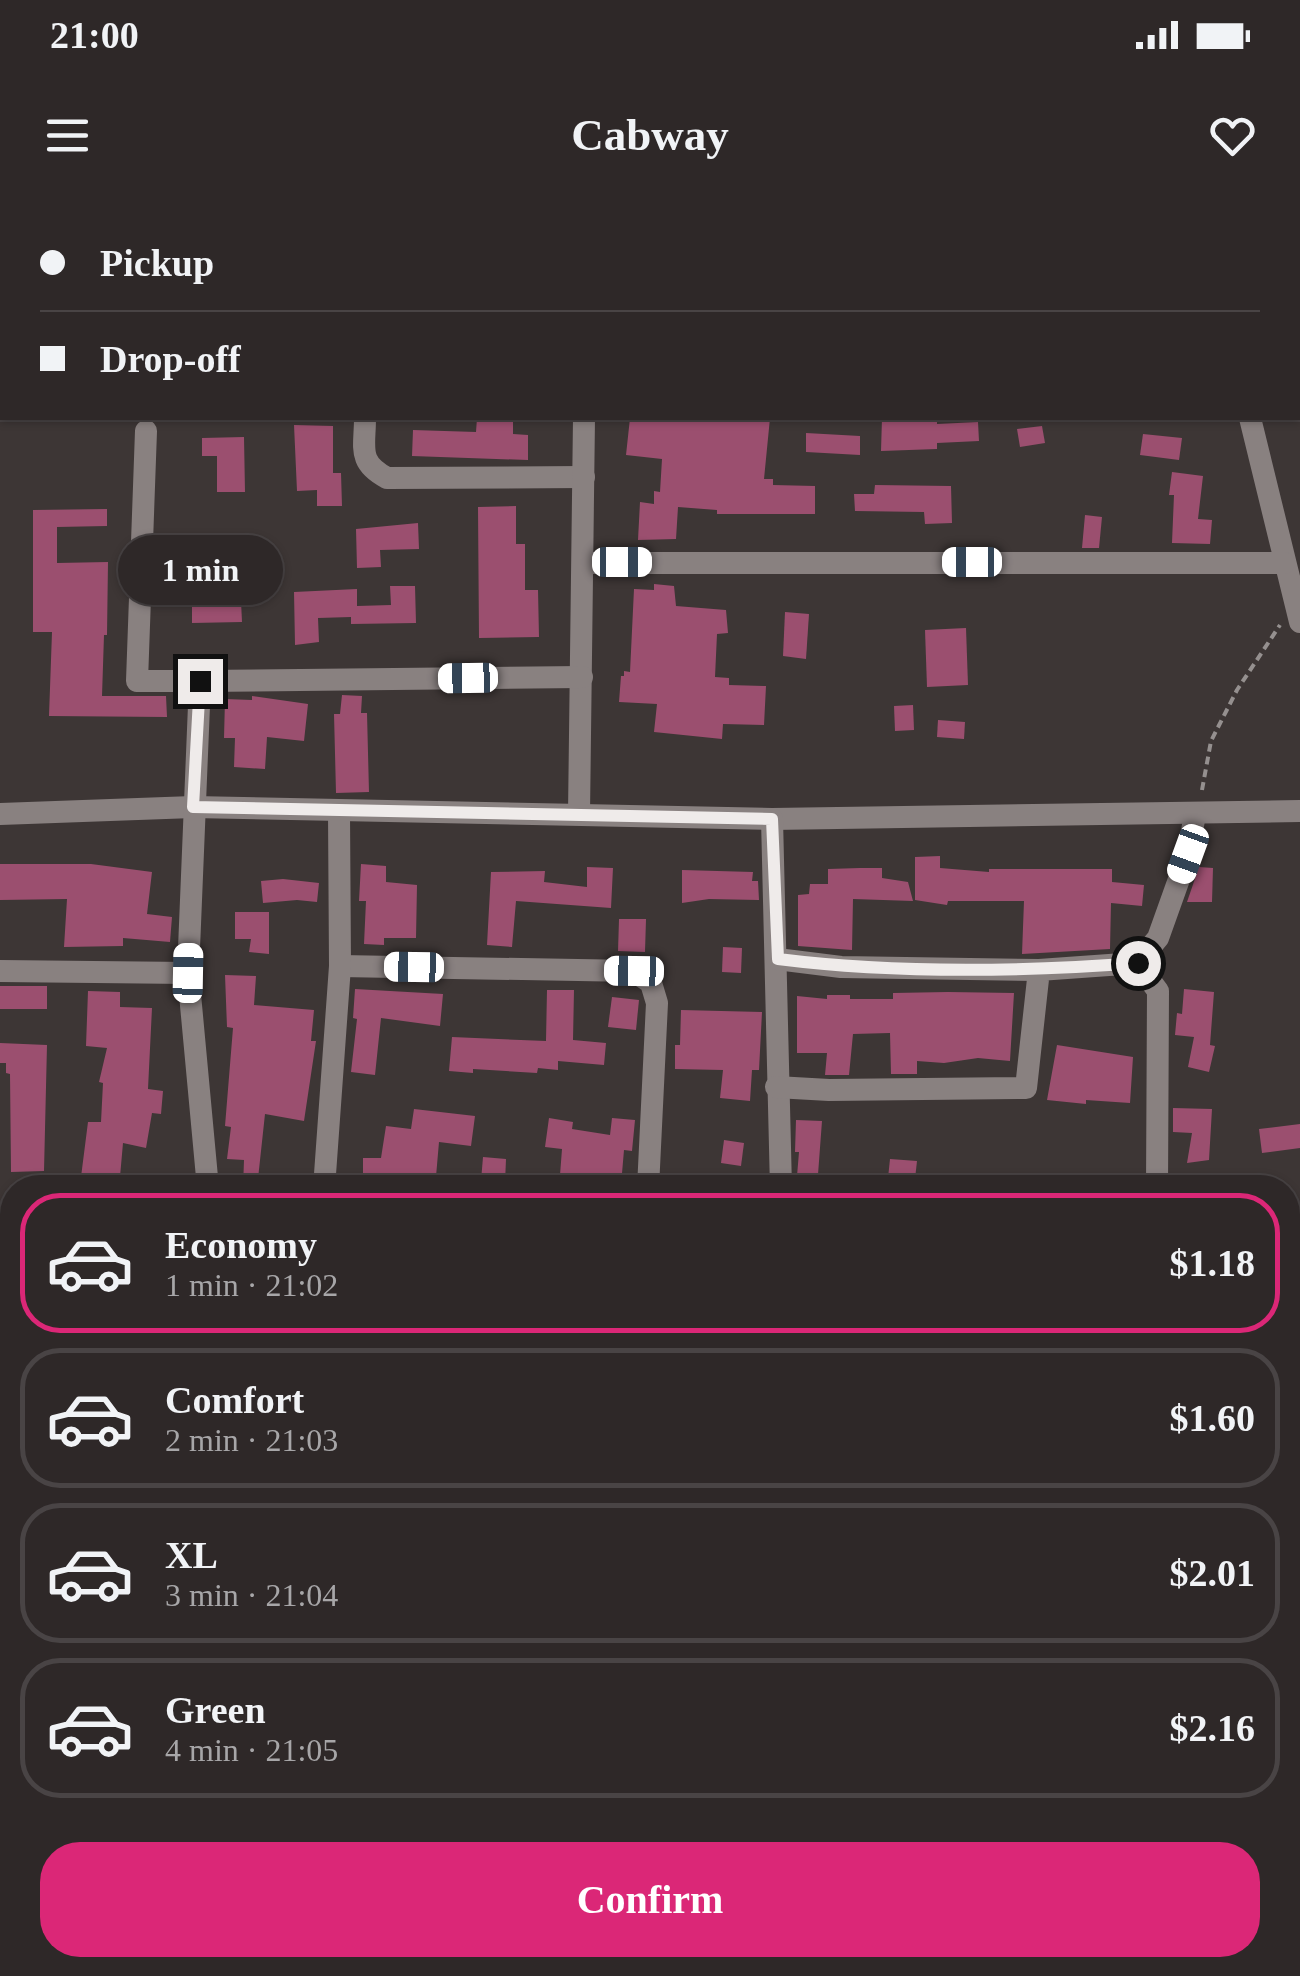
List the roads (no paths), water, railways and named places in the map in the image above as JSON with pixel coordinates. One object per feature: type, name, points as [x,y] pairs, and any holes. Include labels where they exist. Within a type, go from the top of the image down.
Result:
[{"type":"street","points":[[365,420],[365,457],[370,469],[387,478],[584,478]]},
{"type":"street","points":[[579,814],[584,420]]},
{"type":"street","points":[[1250,420],[1297,612]]},
{"type":"street","points":[[146,431],[137,681],[582,677]]},
{"type":"street","points":[[583,563],[1284,562]]},
{"type":"street","points":[[200,681],[188,973],[207,1175]]},
{"type":"street","points":[[0,814],[193,807],[772,819],[1300,811]]},
{"type":"street","points":[[325,1175],[340,966],[340,812]]},
{"type":"street","points":[[778,959],[841,967],[1039,970],[1138,963],[1158,938],[1188,854],[1195,814]]},
{"type":"street","points":[[772,819],[780,1175]]},
{"type":"street","points":[[1138,963],[1158,991],[1157,1175]]},
{"type":"street","points":[[340,966],[634,971],[643,977],[651,983],[657,1002],[649,1175]]},
{"type":"street","points":[[776,1087],[1026,1088],[1039,970]]},
{"type":"street","points":[[0,971],[188,973]]}]
